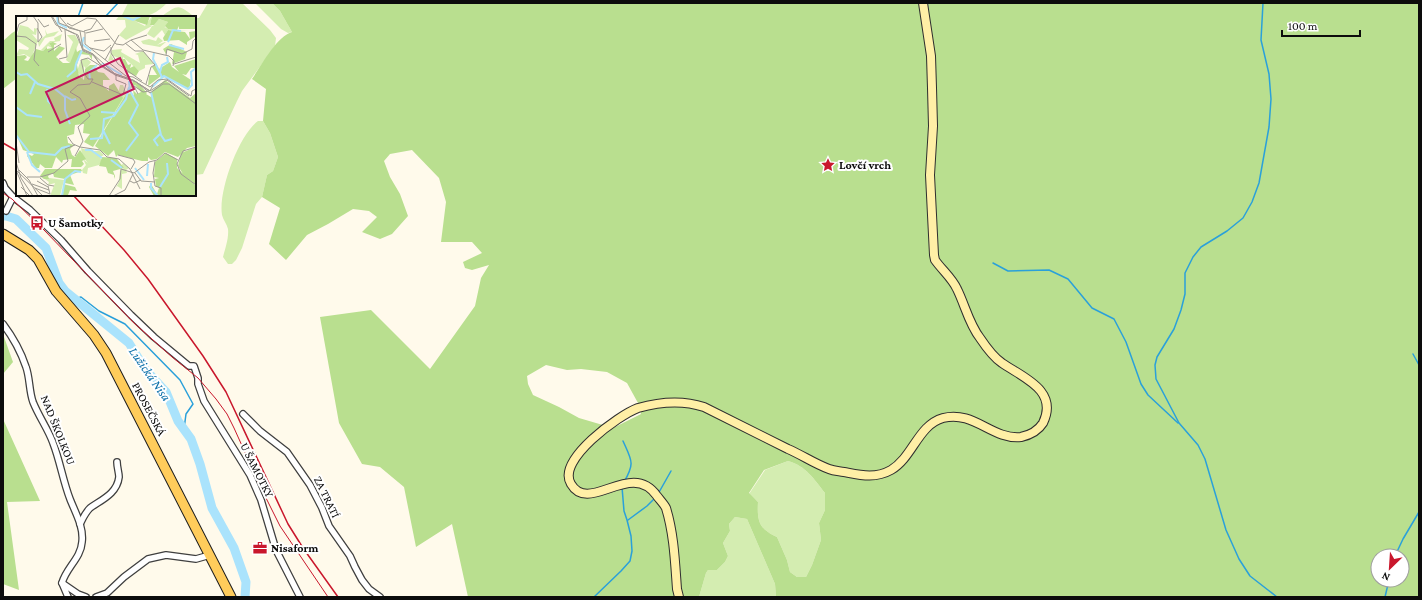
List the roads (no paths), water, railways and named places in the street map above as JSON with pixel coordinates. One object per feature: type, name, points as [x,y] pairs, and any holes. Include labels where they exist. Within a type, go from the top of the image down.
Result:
[{"type":"main road","name":"PROSEČSKÁ","points":[[3,234],[29,250],[38,259],[56,291],[94,335],[106,353],[167,469],[231,597]]},
{"type":"street","points":[[679,597],[673,538],[665,507],[654,490],[640,484],[630,482],[589,495],[577,492],[570,483],[569,471],[580,452],[613,421],[623,415],[652,405],[670,403],[695,404],[704,407],[830,469],[867,476],[881,474],[894,468],[904,458],[929,425],[944,418],[961,416],[996,432],[1019,437],[1026,436],[1037,430],[1044,419],[1046,402],[1039,388],[1023,375],[998,360],[979,338],[970,321],[957,288],[935,260],[930,175],[933,94],[931,56],[922,3]]},
{"type":"street","name":"U ŠAMOTKY","points":[[3,184],[13,197],[61,240],[88,271],[154,337],[189,366],[194,366],[204,401],[250,475],[261,500],[276,550],[300,597]]},
{"type":"street","points":[[6,211],[13,197]]},
{"type":"street","name":"NAD ŠKOLKOU","points":[[3,324],[11,335],[26,367],[33,400],[39,418],[53,441],[69,496],[80,524],[81,546],[77,557],[68,570],[62,583]]},
{"type":"street","name":"ZA TRATÍ","points":[[243,414],[260,431],[287,452],[291,457],[310,485],[322,508],[328,526],[350,556],[362,580],[369,589],[380,597]]},
{"type":"street","points":[[80,524],[85,514],[90,509],[114,490],[119,478],[117,462]]},
{"type":"street","points":[[96,597],[107,593],[124,577],[148,559],[166,555],[196,559],[210,555]]},
{"type":"street","points":[[62,583],[68,597]]},
{"type":"street","points":[[62,583],[78,594],[86,597]]},
{"type":"waterway","points":[[78,16],[83,3]]},
{"type":"waterway","points":[[106,16],[118,3]]},
{"type":"waterway","points":[[1263,3],[1261,40],[1269,74],[1271,99],[1269,127],[1259,183],[1252,202],[1243,218],[1227,231],[1201,247],[1193,257],[1185,273],[1185,294],[1181,310],[1174,329],[1157,357],[1155,365],[1156,379],[1179,423],[1198,445],[1205,459],[1226,530],[1239,559],[1250,576],[1277,597]]},
{"type":"waterway","name":"Lužická Nisa","points":[[3,216],[16,219],[46,248],[59,283],[65,291],[129,343],[145,369],[166,392],[178,421],[191,439],[200,464],[212,508],[234,548],[246,582],[245,597]]},
{"type":"waterway","points":[[993,263],[1008,271],[1049,270],[1068,279],[1092,308],[1114,319],[1126,342],[1141,384],[1148,395],[1178,423]]},
{"type":"waterway","points":[[75,299],[81,297],[99,311],[125,324],[180,380],[193,404],[186,414],[184,429]]},
{"type":"waterway","points":[[1413,354],[1419,365]]},
{"type":"waterway","points":[[623,441],[631,462],[630,470],[624,482]]},
{"type":"waterway","points":[[658,494],[671,471]]},
{"type":"waterway","points":[[594,597],[630,561],[632,551],[631,536],[624,511],[622,487]]},
{"type":"waterway","points":[[628,520],[655,498]]},
{"type":"waterway","points":[[1399,548],[1419,512]]},
{"type":"waterway","points":[[1385,597],[1387,588]]},
{"type":"tram line","points":[[3,193],[12,199],[44,230],[134,323],[198,378],[216,399],[227,414],[280,526],[328,597]]},
{"type":"railway","points":[[3,143],[16,150]]},
{"type":"railway","points":[[74,196],[124,250],[148,279],[203,356],[226,392],[288,524],[338,597]]},
{"type":"place","name":"Lovčí vrch","points":[[828,165]]},
{"type":"place","name":"U Šamotky","points":[[37,223]]},
{"type":"place","name":"Nisaform","points":[[260,548]]}]
